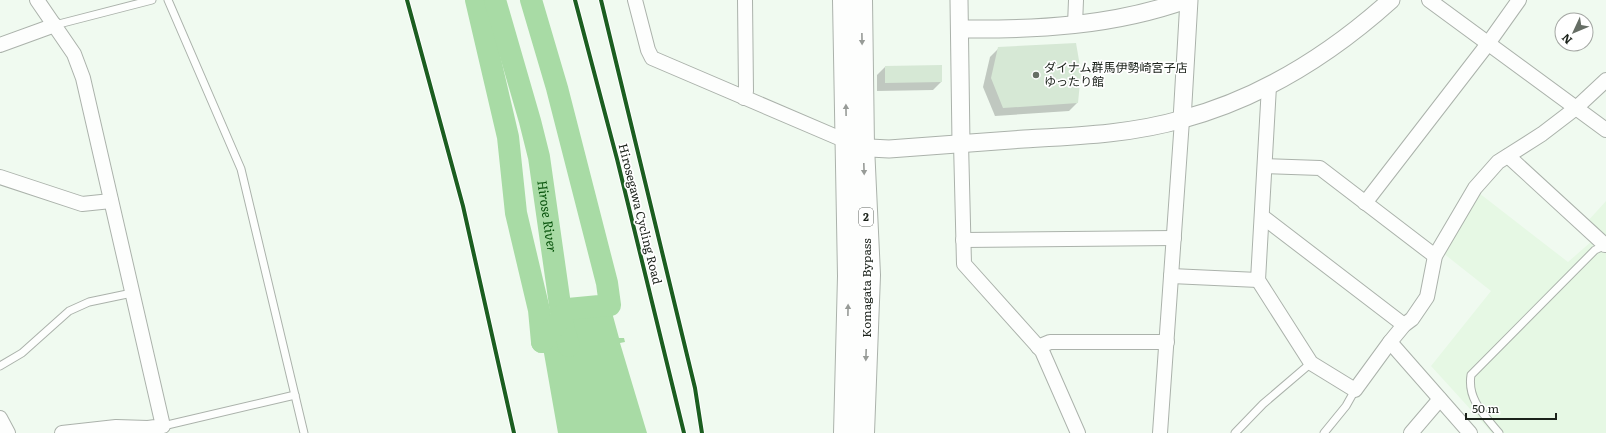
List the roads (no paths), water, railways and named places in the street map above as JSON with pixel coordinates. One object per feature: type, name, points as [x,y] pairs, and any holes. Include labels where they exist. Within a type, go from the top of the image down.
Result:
[{"type":"main road","name":"Komagata Bypass","points":[[844,0],[855,144],[869,275],[863,433]]},
{"type":"main road","name":"Komagata Bypass","points":[[845,433],[849,276],[861,0]]},
{"type":"street","points":[[37,0],[74,54],[82,78],[163,426],[62,433]]},
{"type":"street","points":[[635,0],[648,50],[652,58],[855,144],[870,148],[889,149],[961,143],[1090,136],[1182,120],[1211,111],[1269,86],[1319,58],[1363,25],[1391,0]]},
{"type":"street","points":[[744,98],[746,91],[745,0]]},
{"type":"street","points":[[959,0],[963,258],[966,268],[1044,354],[1078,433]]},
{"type":"street","points":[[1075,25],[1076,0]]},
{"type":"street","points":[[960,30],[1075,25],[1141,14],[1186,0]]},
{"type":"street","points":[[1160,433],[1189,0]]},
{"type":"street","points":[[1429,0],[1606,130]]},
{"type":"street","points":[[1365,203],[1519,0]]},
{"type":"street","points":[[0,45],[55,25]]},
{"type":"street","points":[[1269,86],[1263,217],[1258,280],[1311,363],[1355,390],[1390,342],[1412,319],[1427,297],[1436,256],[1475,188],[1498,162],[1542,134],[1576,108],[1606,80]]},
{"type":"street","points":[[1508,156],[1605,245]]},
{"type":"street","points":[[1265,166],[1320,168],[1436,256]]},
{"type":"street","points":[[0,177],[82,204],[111,201]]},
{"type":"street","points":[[1263,217],[1404,326]]},
{"type":"street","points":[[963,240],[1174,238]]},
{"type":"street","points":[[1171,276],[1258,280]]},
{"type":"street","points":[[1038,347],[1050,342],[1167,342]]},
{"type":"street","points":[[1390,342],[1470,433]]},
{"type":"street","points":[[1411,433],[1440,399]]},
{"type":"street","points":[[0,418],[8,433]]},
{"type":"lane","points":[[55,25],[152,0]]},
{"type":"lane","points":[[168,0],[241,169],[304,433]]},
{"type":"lane","points":[[1499,433],[1476,404],[1469,385],[1471,375],[1590,256],[1605,245]]},
{"type":"lane","points":[[0,366],[22,353],[69,311],[89,302],[132,293]]},
{"type":"lane","points":[[1235,433],[1262,404],[1311,363]]},
{"type":"lane","points":[[1324,433],[1346,406],[1355,390]]},
{"type":"lane","points":[[163,426],[295,395]]},
{"type":"waterway","points":[[476,0],[508,137],[516,213],[539,310],[542,342]]},
{"type":"waterway","name":"Hirose River","points":[[495,0],[539,157],[563,326],[569,346]]},
{"type":"waterway","points":[[531,0],[557,88],[607,283],[610,305],[568,309],[542,342]]},
{"type":"place","name":"ダイナム群馬伊勢崎宮子店 ゆったり館","points":[[1036,75]]}]
